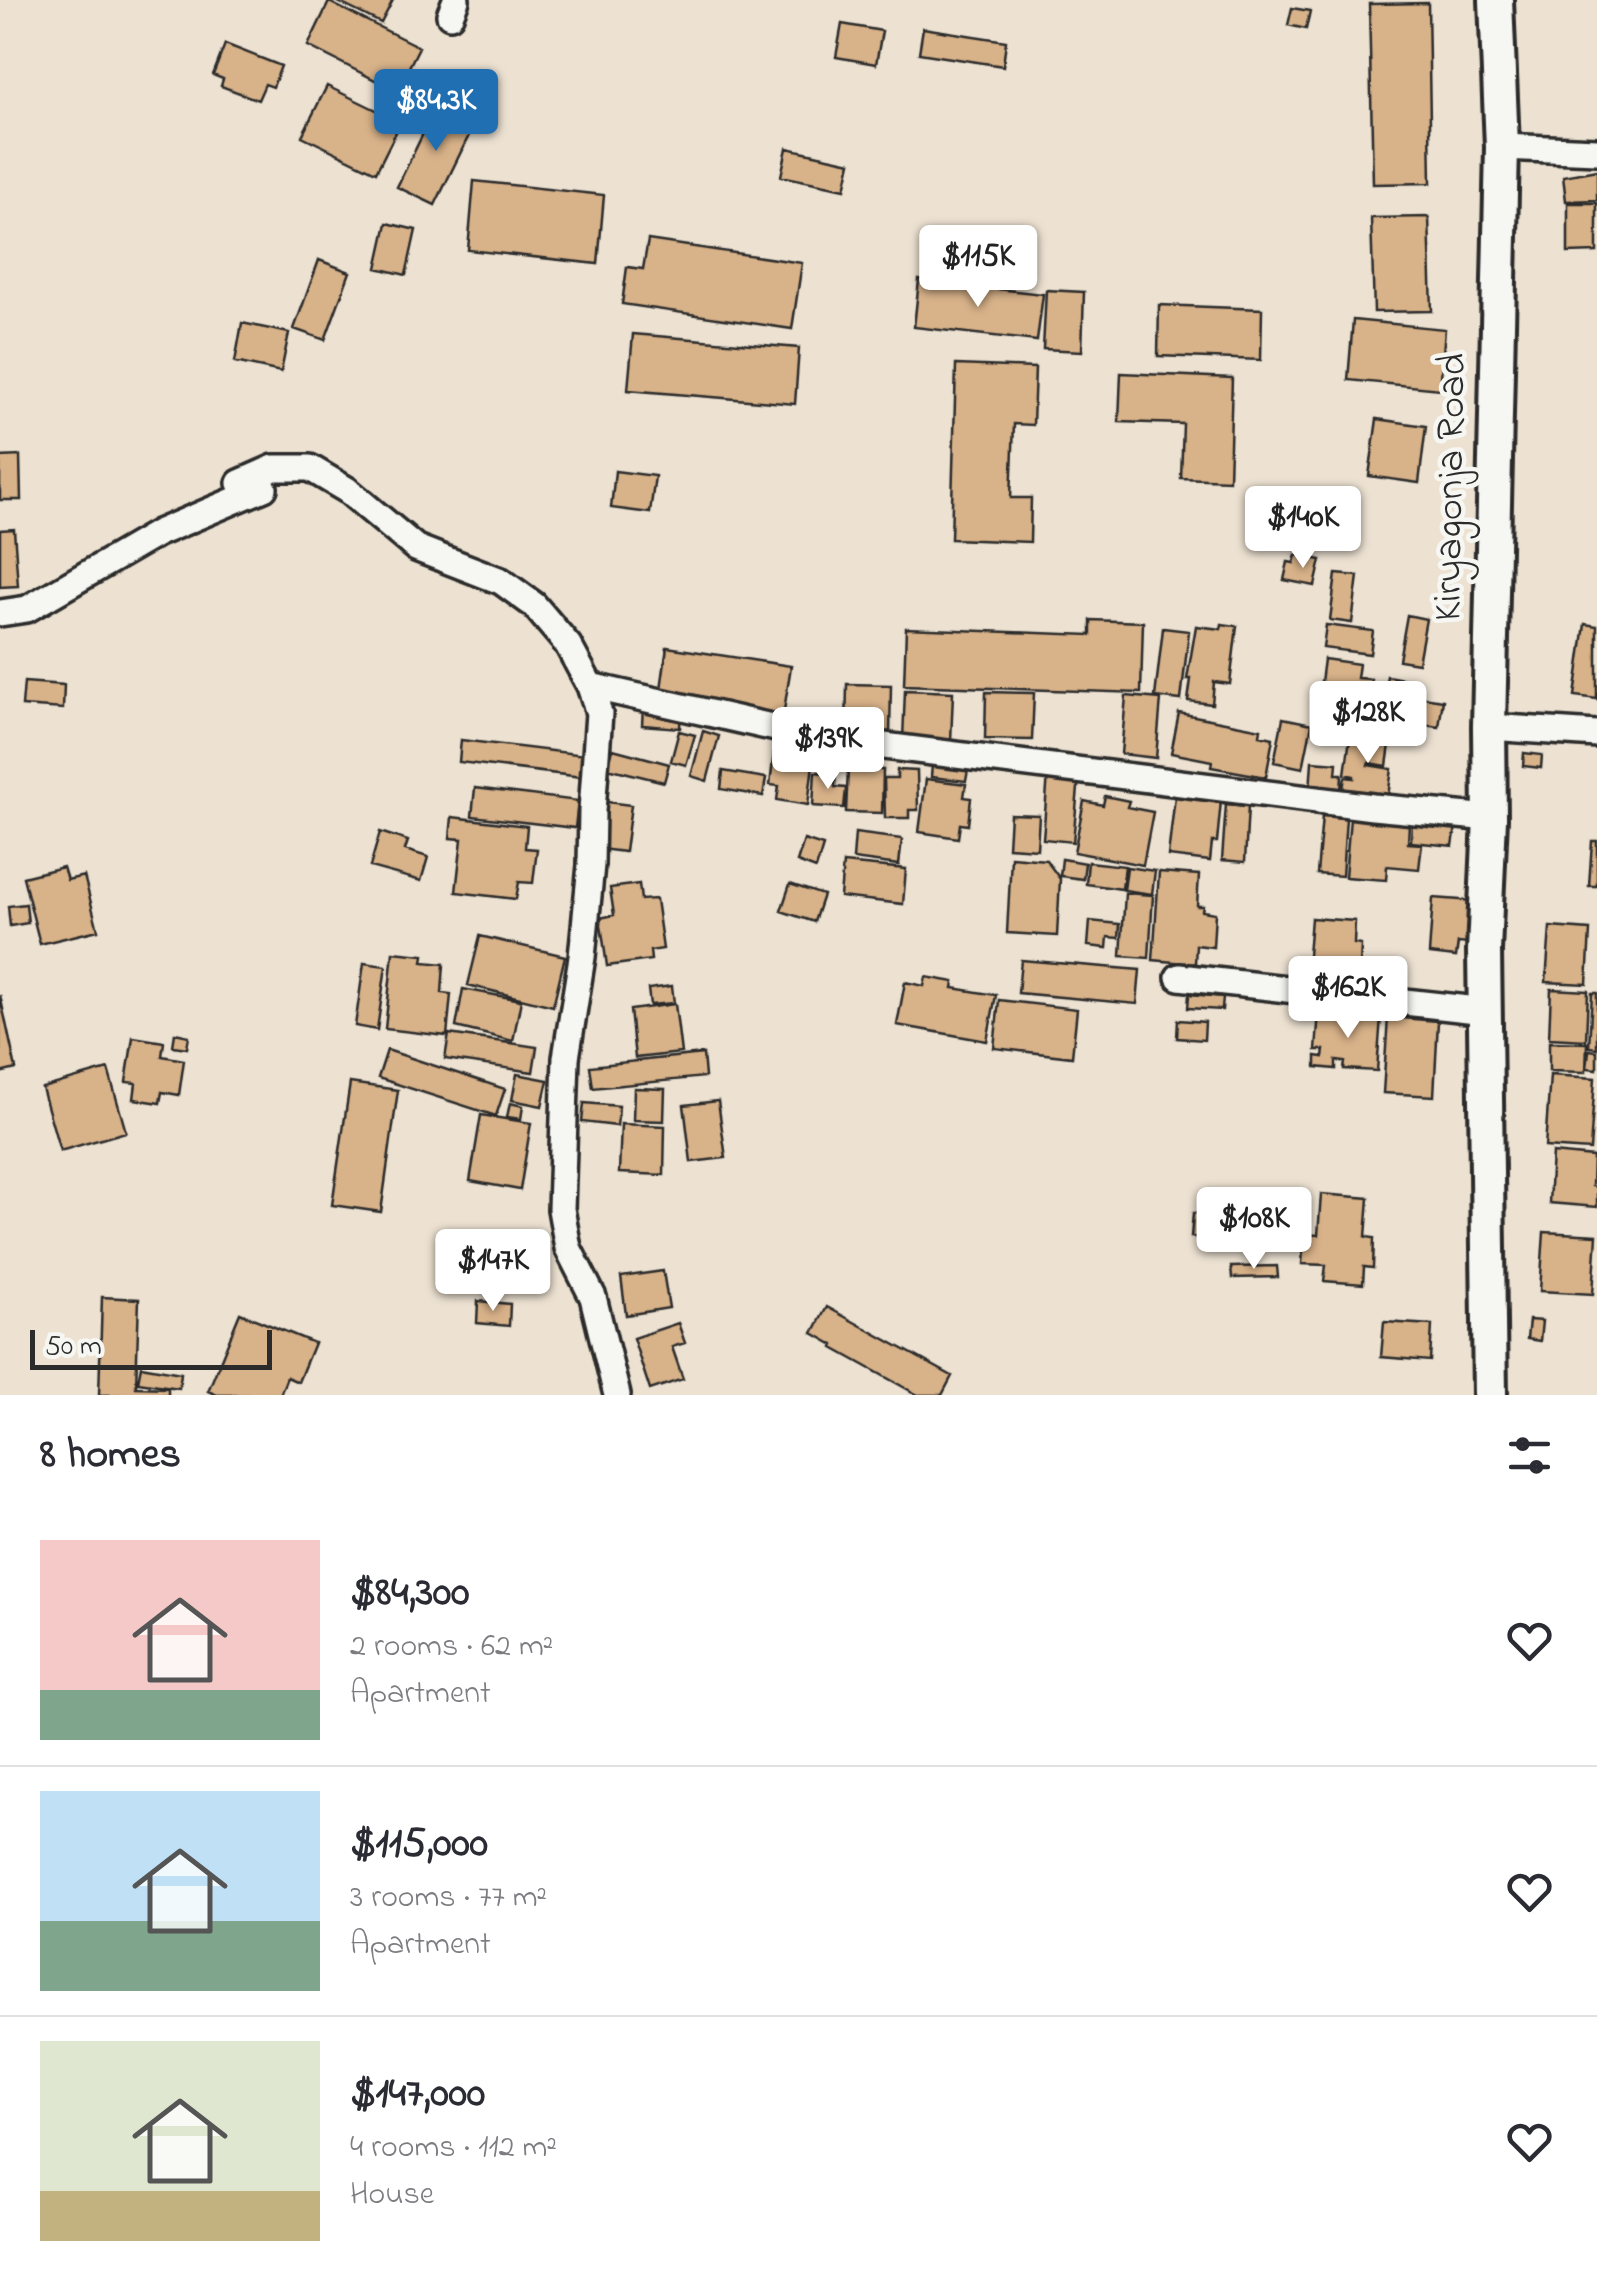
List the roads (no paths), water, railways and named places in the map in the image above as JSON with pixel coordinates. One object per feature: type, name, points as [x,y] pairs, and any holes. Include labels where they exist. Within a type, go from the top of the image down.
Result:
[{"type":"street","name":"Kiryagonja Road","points":[[1490,1395],[1484,951],[1490,818],[1502,146],[1496,0]]},
{"type":"street","points":[[1502,146],[1597,151]]},
{"type":"street","points":[[240,483],[274,468],[310,468],[347,490],[416,548],[502,582],[534,605],[568,646],[590,686],[600,713],[591,865],[566,1058],[561,1209],[568,1248],[593,1297],[618,1395]]},
{"type":"street","points":[[0,613],[28,610],[158,532],[310,468]]},
{"type":"street","points":[[590,686],[820,738],[1372,807],[1490,818]]},
{"type":"street","points":[[1490,726],[1597,734]]},
{"type":"street","points":[[1179,978],[1486,1010]]}]
